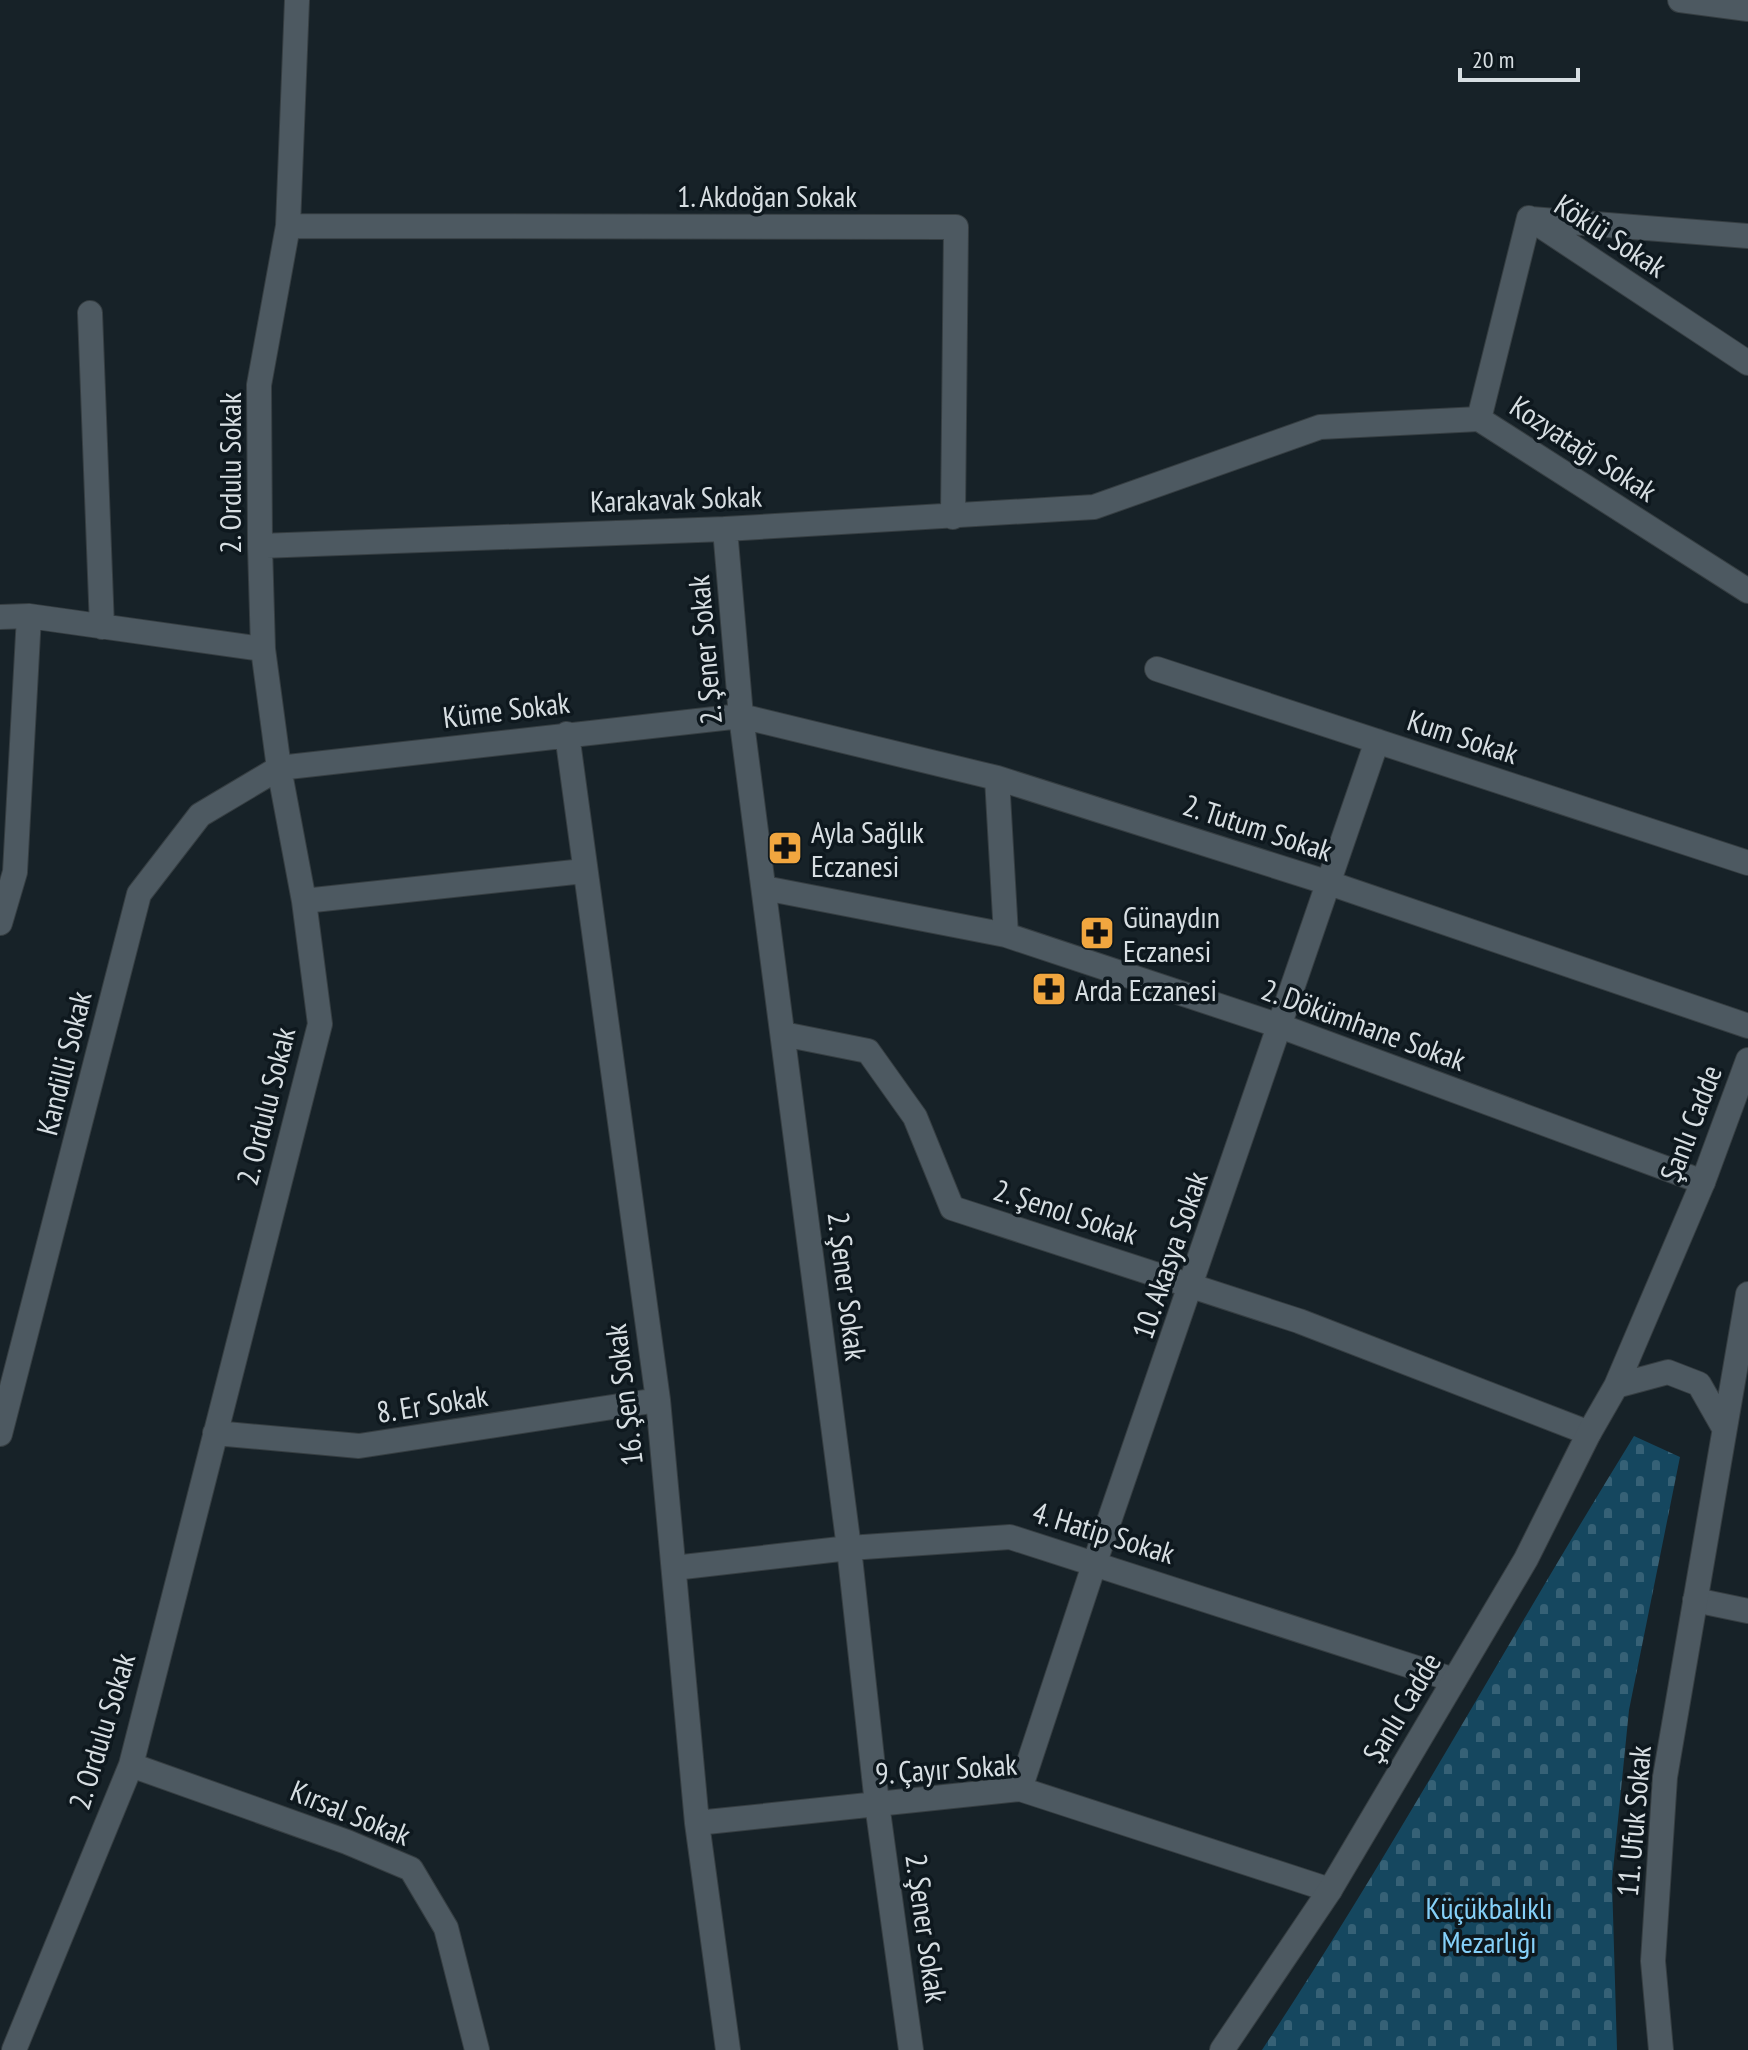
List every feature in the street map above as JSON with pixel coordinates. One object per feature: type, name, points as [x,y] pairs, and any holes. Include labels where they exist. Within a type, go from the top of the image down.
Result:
[{"type":"street","name":"2. Ordulu Sokak","points":[[14,2050],[131,1765],[320,1024],[304,901],[279,768],[263,649],[260,546],[259,385],[288,226],[297,0]]},
{"type":"street","points":[[1680,0],[1748,9]]},
{"type":"street","points":[[1529,218],[1748,236]]},
{"type":"street","name":"Köklü Sokak","points":[[1479,419],[1529,218],[1748,363]]},
{"type":"street","name":"1. Akdoğan Sokak","points":[[288,226],[956,227],[953,517]]},
{"type":"street","points":[[90,313],[102,627]]},
{"type":"street","name":"Kozyatağı Sokak","points":[[1094,507],[1320,427],[1479,419],[1748,591]]},
{"type":"street","name":"Karakavak Sokak","points":[[260,546],[725,529],[1094,507]]},
{"type":"street","name":"2. Şener Sokak","points":[[725,529],[741,716],[849,1548],[877,1804],[911,2050]]},
{"type":"street","points":[[0,923],[15,872],[29,616]]},
{"type":"street","points":[[0,617],[29,616],[263,649]]},
{"type":"street","name":"Kum Sokak","points":[[1157,669],[1748,863]]},
{"type":"street","name":"Küme Sokak","points":[[279,768],[741,716]]},
{"type":"street","name":"2. Tutum Sokak","points":[[741,716],[997,778],[1329,883],[1748,1026]]},
{"type":"street","name":"16. Şen Sokak","points":[[567,734],[658,1400],[697,1823],[728,2050]]},
{"type":"street","name":"10. Akasya Sokak","points":[[1020,1789],[1377,741]]},
{"type":"street","name":"Kandilli Sokak","points":[[0,1434],[139,894],[200,815],[279,768]]},
{"type":"street","points":[[997,778],[1006,935]]},
{"type":"street","points":[[304,901],[584,871]]},
{"type":"street","name":"2. Dökümhane Sokak","points":[[764,888],[1006,935],[1280,1026],[1703,1182]]},
{"type":"street","name":"2. Şenol Sokak","points":[[783,1034],[868,1051],[915,1117],[952,1208],[1299,1321],[1589,1433]]},
{"type":"street","name":"Şanlı Cadde","points":[[1222,2050],[1330,1890],[1526,1559],[1616,1386],[1703,1182],[1748,1060]]},
{"type":"street","points":[[1748,1294],[1695,1600],[1748,1611]]},
{"type":"street","points":[[1616,1386],[1668,1372],[1699,1384],[1724,1428]]},
{"type":"street","name":"8. Er Sokak","points":[[215,1433],[359,1446],[658,1400]]},
{"type":"street","name":"4. Hatip Sokak","points":[[674,1568],[849,1548],[1010,1537],[1454,1680]]},
{"type":"street","name":"11. Ufuk Sokak","points":[[1661,2050],[1653,1961],[1665,1777],[1695,1600]]},
{"type":"street","name":"Kırsal Sokak","points":[[131,1765],[347,1842],[411,1869],[446,1928],[477,2050]]},
{"type":"street","name":"9. Çayır Sokak","points":[[697,1823],[1020,1789],[1330,1890]]},
{"type":"green space","name":"Küçükbalıklı Mezarlığı","points":[[1634,1436],[1680,1457],[1629,1710],[1612,1880],[1617,2050],[1262,2050],[1358,1898]]},
{"type":"place","name":"Ayla Sağlık Eczanesi","points":[[785,848]]},
{"type":"place","name":"Günaydın Eczanesi","points":[[1097,933]]},
{"type":"place","name":"Arda Eczanesi","points":[[1049,989]]}]
